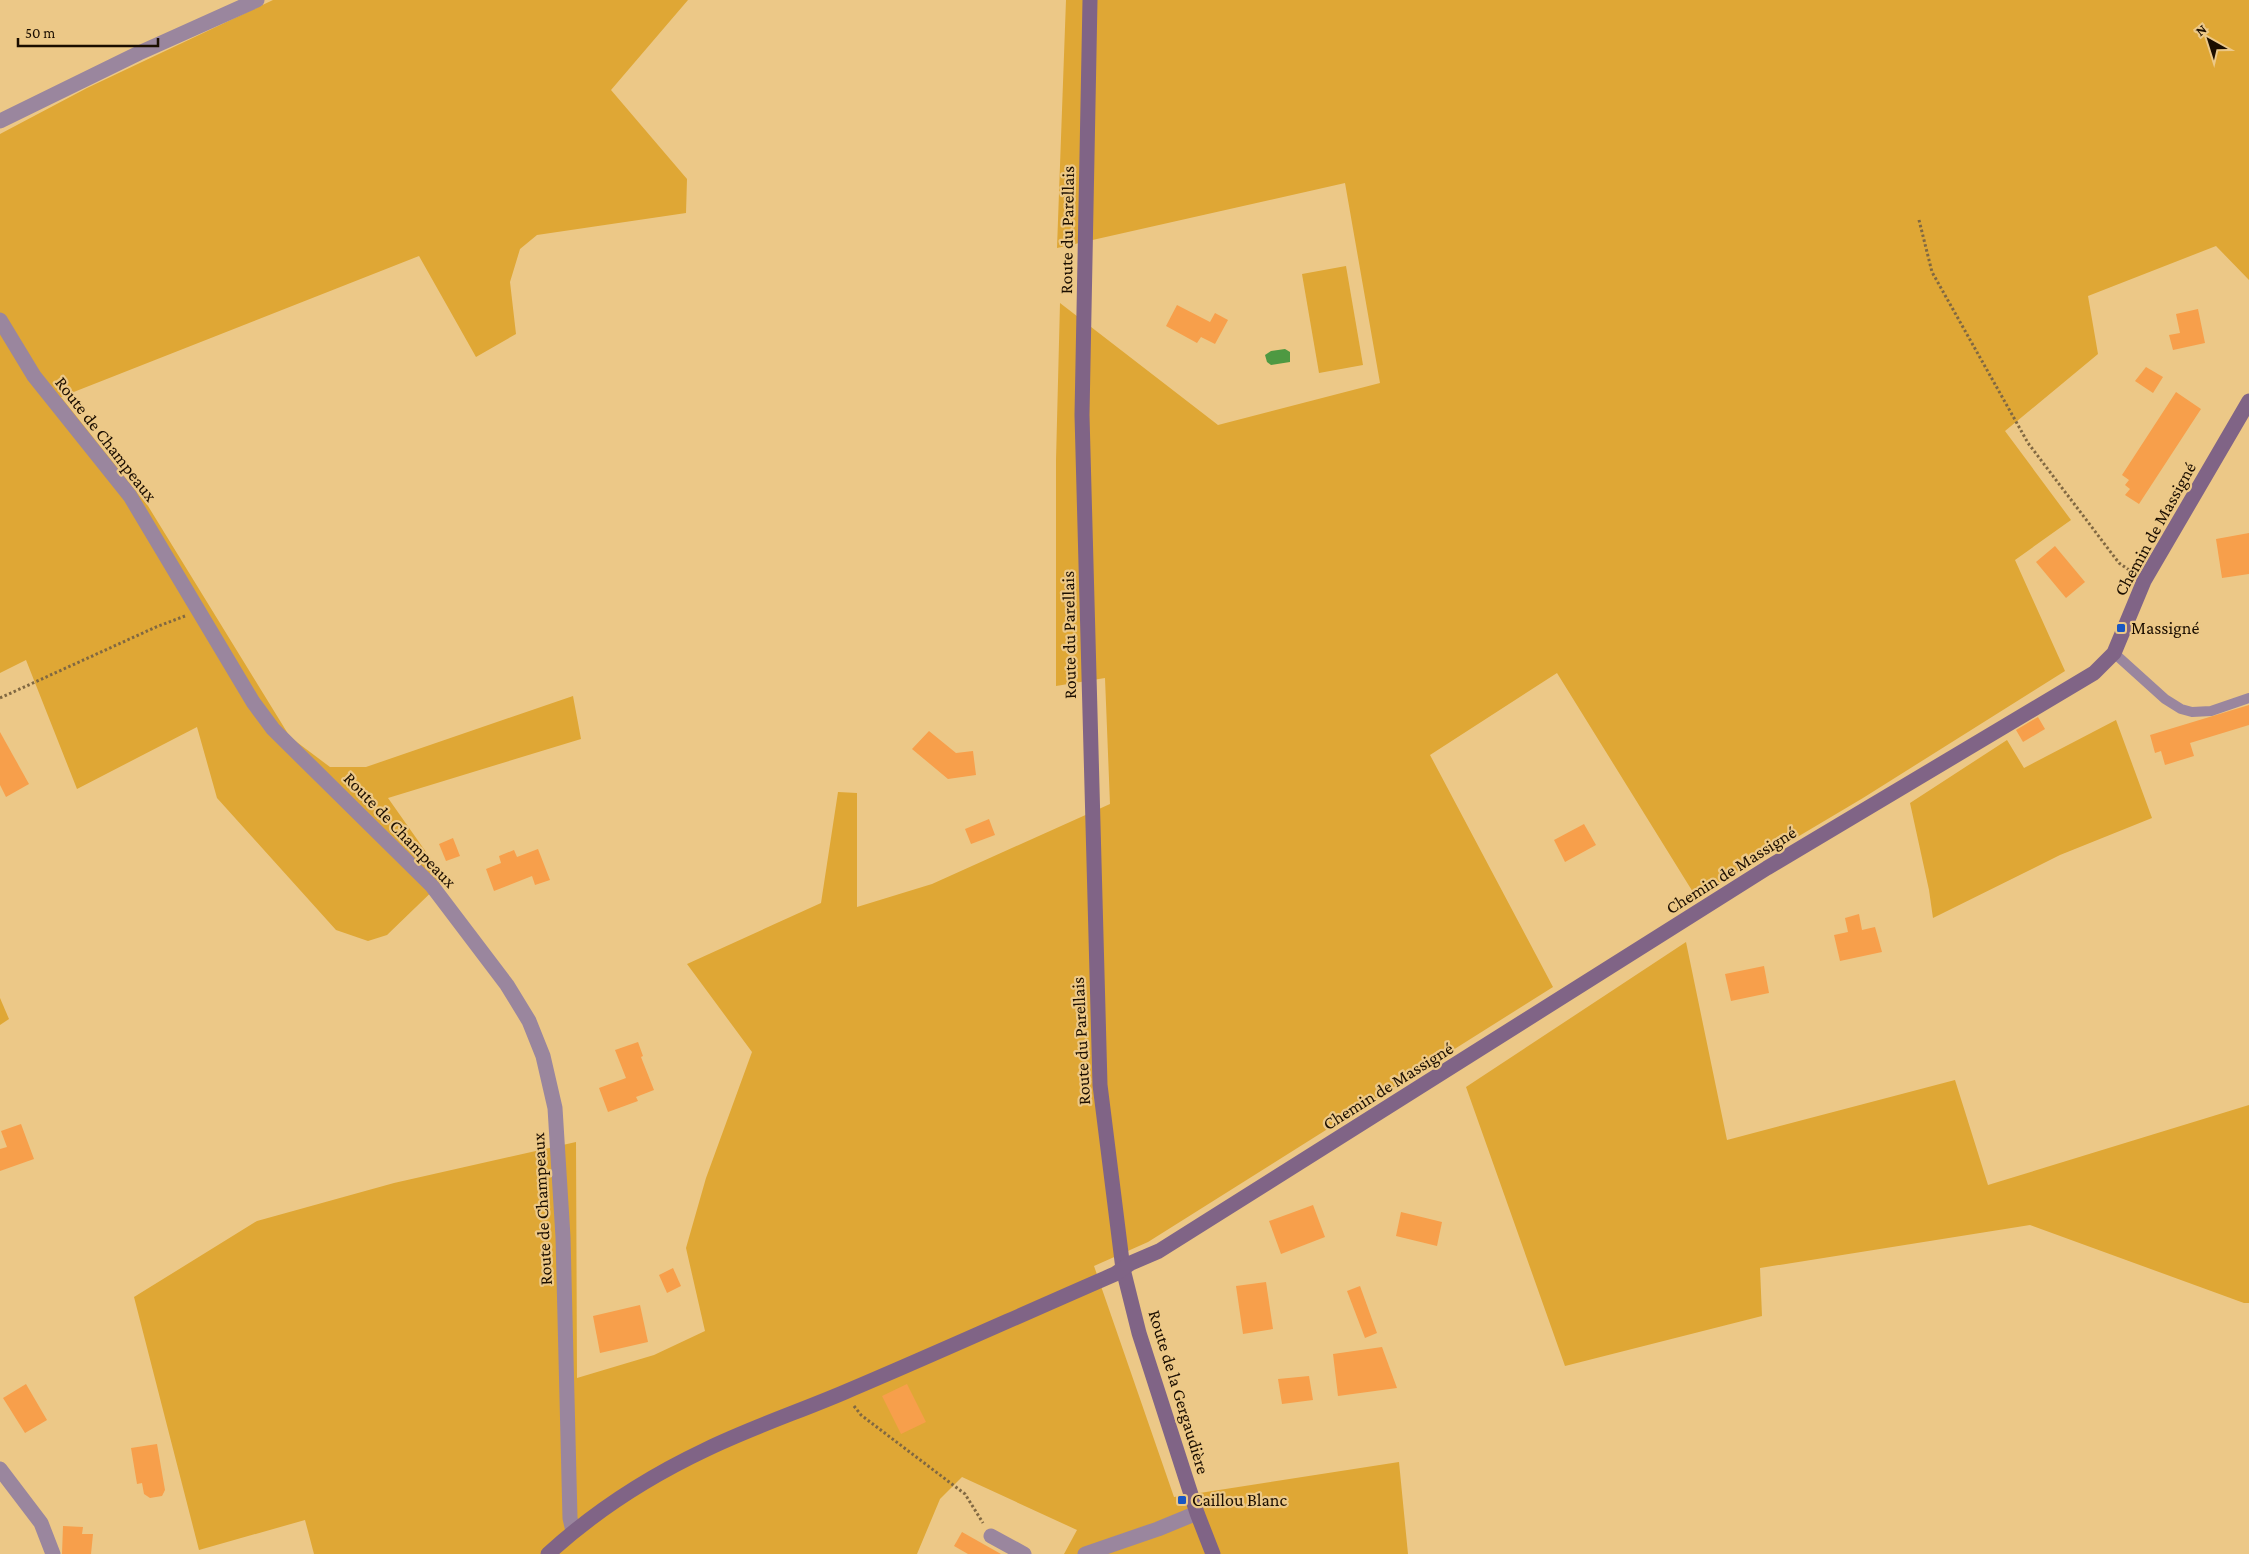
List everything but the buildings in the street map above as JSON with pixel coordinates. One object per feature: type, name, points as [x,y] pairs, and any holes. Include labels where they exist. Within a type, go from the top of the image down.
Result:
[{"type":"street","points":[[0,121],[138,53],[257,0]]},
{"type":"street","name":"Route du Parellais","points":[[1090,0],[1082,415],[1095,918],[1100,1085],[1123,1268]]},
{"type":"street","name":"Route de Champeaux","points":[[0,320],[34,376],[130,496],[253,702],[273,729],[432,886],[507,985],[528,1021],[544,1056],[556,1108],[563,1237],[570,1518],[573,1531]]},
{"type":"street","name":"Chemin de Massigné","points":[[548,1554],[573,1531],[621,1496],[706,1449],[844,1392],[1115,1274],[1123,1268],[1159,1251],[1767,868],[2094,673],[2114,653],[2144,581],[2249,401]]},
{"type":"street","name":"Route de la Gergaudière","points":[[1123,1268],[1138,1334],[1197,1513],[1213,1554]]},
{"type":"street","points":[[0,1469],[41,1523],[53,1554]]},
{"type":"street","points":[[1085,1554],[1158,1529],[1197,1513]]},
{"type":"street","points":[[992,1536],[1024,1554]]},
{"type":"lane","points":[[2114,653],[2165,699],[2181,709],[2192,712],[2211,711],[2249,698]]},
{"type":"path","points":[[1919,220],[1932,272],[2028,443],[2119,563],[2144,581]]},
{"type":"path","points":[[0,698],[156,627],[200,611]]},
{"type":"path","points":[[844,1392],[861,1415],[965,1494],[992,1536]]},
{"type":"shaded area","points":[[273,0],[688,0],[611,90],[687,179],[686,213],[537,235],[520,249],[510,282],[516,334],[476,357],[419,256],[61,397],[148,506],[290,737],[330,767],[366,767],[573,696],[581,739],[388,798],[445,879],[387,935],[368,941],[336,930],[217,798],[197,727],[77,789],[26,660],[0,673],[0,134],[87,88]]},
{"type":"shaded area","points":[[1066,0],[2249,0],[2249,280],[2216,246],[2088,296],[2098,354],[2005,431],[2071,520],[2015,560],[2065,671],[1863,798],[1696,897],[1557,673],[1430,755],[1553,987],[1148,1242],[1094,1266],[1174,1497],[1399,1462],[1408,1554],[1064,1554],[1077,1530],[962,1477],[940,1499],[917,1554],[314,1554],[305,1520],[199,1550],[134,1297],[257,1221],[394,1183],[576,1142],[577,1378],[654,1355],[705,1331],[686,1248],[706,1178],[752,1052],[687,964],[821,903],[838,792],[857,793],[857,907],[932,884],[1110,804],[1105,678],[1056,686],[1056,460],[1060,303],[1218,425],[1380,383],[1345,183],[1057,248]]},
{"type":"shaded area","points":[[1346,266],[1363,365],[1319,373],[1302,274]]},
{"type":"shaded area","points":[[1285,349],[1290,352],[1290,362],[1271,365],[1267,362],[1265,355],[1271,351]]},
{"type":"shaded area","points":[[2116,720],[2152,818],[2060,855],[1933,918],[1929,890],[1910,803],[2007,740],[2024,768]]},
{"type":"shaded area","points":[[1686,942],[1727,1140],[1955,1080],[1988,1185],[2249,1105],[2249,1303],[2244,1303],[2030,1225],[1760,1268],[1762,1316],[1565,1366],[1466,1087]]},
{"type":"shaded area","points":[[0,998],[9,1019],[0,1025]]},
{"type":"place","name":"Massigné","points":[[2121,628]]},
{"type":"place","name":"Caillou Blanc","points":[[1182,1500]]}]
